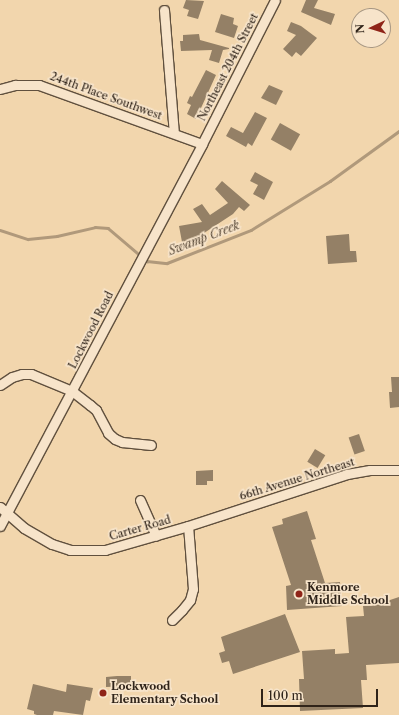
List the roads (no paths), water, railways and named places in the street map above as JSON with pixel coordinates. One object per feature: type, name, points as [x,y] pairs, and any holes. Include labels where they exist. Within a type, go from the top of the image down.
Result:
[{"type":"street","name":"Northeast 204th Street","points":[[202,144],[275,0]]},
{"type":"street","points":[[164,10],[174,133]]},
{"type":"street","name":"244th Place Southwest","points":[[0,89],[16,85],[39,85],[202,144]]},
{"type":"street","name":"Lockwood Road","points":[[0,526],[202,144]]},
{"type":"street","points":[[0,385],[12,377],[22,374],[31,374],[72,391],[96,410],[108,433],[116,439],[122,442],[151,445]]},
{"type":"street","name":"66th Avenue Northeast","points":[[203,521],[347,474],[370,470],[399,470]]},
{"type":"street","points":[[140,500],[156,536]]},
{"type":"street","name":"Carter Road","points":[[0,507],[24,528],[52,544],[70,550],[105,550],[203,521]]},
{"type":"street","points":[[172,620],[190,600],[193,589],[188,526]]},
{"type":"waterway","name":"Swamp Creek","points":[[144,259],[147,261],[167,263],[251,230],[330,181],[399,131]]},
{"type":"waterway","name":"Swamp Creek","points":[[0,230],[28,239],[57,236],[95,227],[108,228],[141,256]]},
{"type":"place","name":"Kenmore Middle School","points":[[299,594]]},
{"type":"place","name":"Lockwood Elementary School","points":[[103,693]]}]
